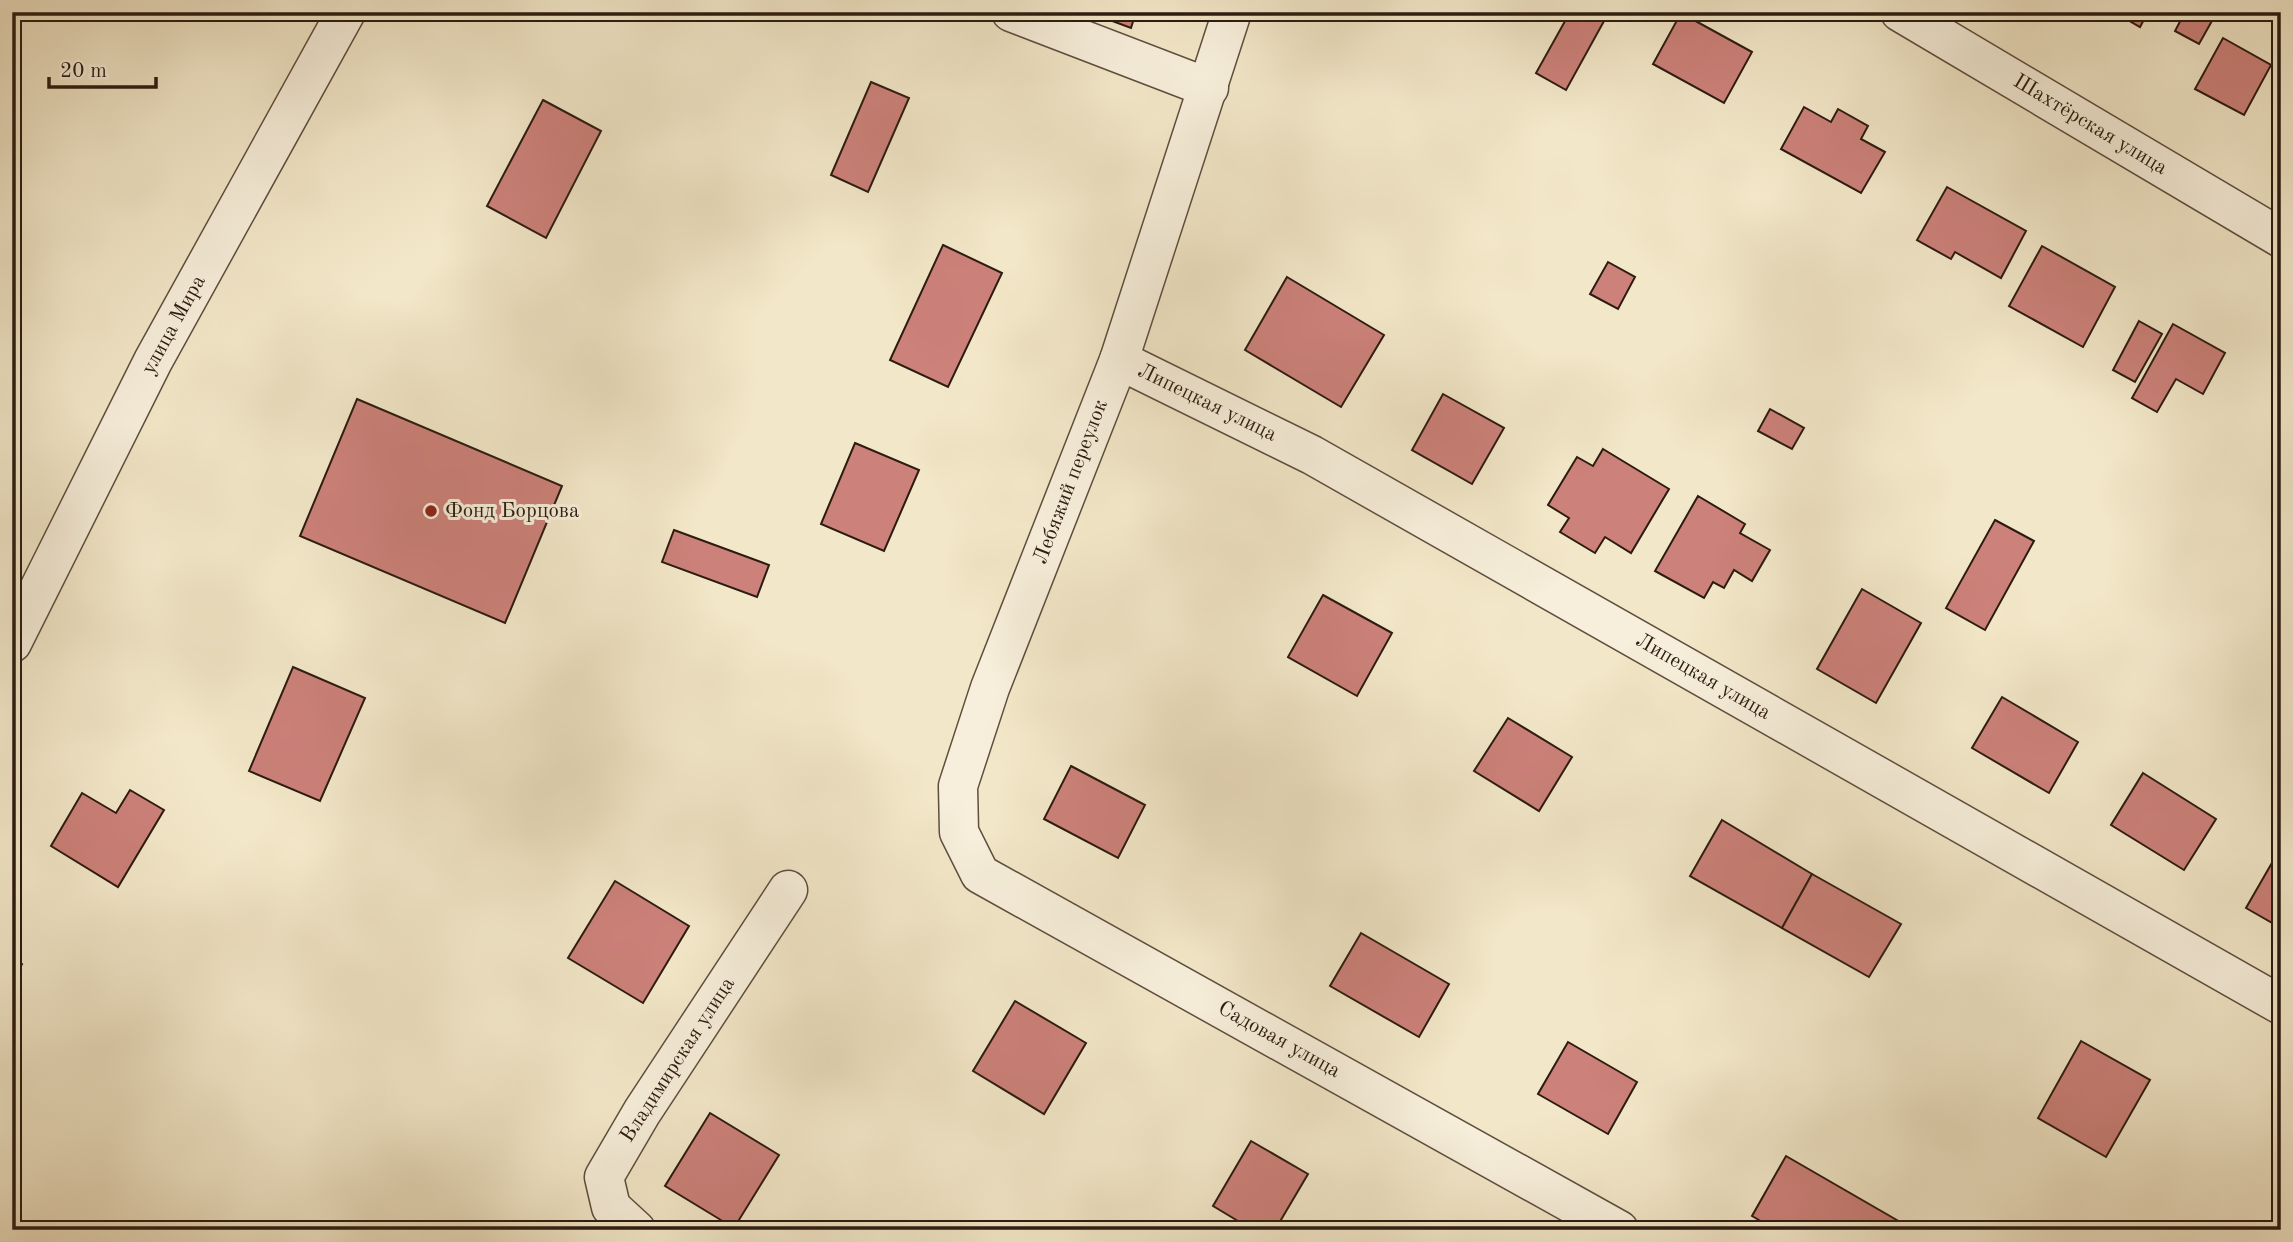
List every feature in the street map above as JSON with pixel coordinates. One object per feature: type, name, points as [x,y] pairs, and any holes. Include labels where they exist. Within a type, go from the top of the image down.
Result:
[{"type":"street","name":"улица Мира","points":[[12,643],[153,361],[346,12]]},
{"type":"street","points":[[1011,12],[1209,88]]},
{"type":"street","name":"Лебяжий переулок","points":[[958,832],[958,786],[990,688],[1119,360],[1232,12]]},
{"type":"street","name":"Шахтёрская улица","points":[[1900,12],[2281,239]]},
{"type":"street","name":"Липецкая улица","points":[[1119,360],[1312,455],[2281,1005]]},
{"type":"street","name":"Садовая улица","points":[[958,832],[980,874],[1619,1230]]},
{"type":"street","name":"Владимирская улица","points":[[636,1230],[611,1208],[604,1177],[642,1112],[788,890]]},
{"type":"building","points":[[1088,12],[1136,12],[1131,28]]},
{"type":"building","points":[[1566,12],[1609,12],[1566,90],[1536,73],[1569,14]]},
{"type":"building","points":[[2114,12],[2148,12],[2140,27]]},
{"type":"building","points":[[2185,12],[2217,12],[2199,44],[2175,31]]},
{"type":"building","points":[[1681,13],[1752,52],[1724,103],[1653,64]]},
{"type":"building","points":[[2223,38],[2271,65],[2244,115],[2195,89]]},
{"type":"building","points":[[871,82],[909,98],[868,192],[831,175]]},
{"type":"building","points":[[543,100],[601,131],[546,238],[487,206]]},
{"type":"building","points":[[1804,107],[1831,122],[1838,109],[1868,126],[1861,139],[1885,152],[1861,193],[1781,149]]},
{"type":"building","points":[[1947,187],[2026,231],[2001,278],[1955,252],[1951,259],[1917,240]]},
{"type":"building","points":[[943,245],[1002,273],[948,387],[890,360]]},
{"type":"building","points":[[2042,246],[2115,287],[2083,347],[2009,306]]},
{"type":"building","points":[[1608,262],[1635,277],[1618,309],[1590,294]]},
{"type":"building","points":[[1287,277],[1384,335],[1341,407],[1245,350]]},
{"type":"building","points":[[2139,321],[2162,334],[2135,382],[2113,370]]},
{"type":"building","points":[[2173,324],[2225,353],[2203,394],[2176,379],[2157,412],[2132,398]]},
{"type":"building","points":[[1443,394],[1504,428],[1472,484],[1412,450]]},
{"type":"building","name":"Фонд Борцова","points":[[357,399],[562,486],[505,623],[300,536]]},
{"type":"building","points":[[1770,409],[1804,428],[1792,449],[1758,431]]},
{"type":"building","points":[[855,443],[919,470],[884,551],[821,524]]},
{"type":"building","points":[[1603,449],[1669,489],[1631,553],[1605,537],[1595,553],[1560,532],[1569,518],[1548,505],[1577,457],[1593,466]]},
{"type":"building","points":[[1698,496],[1745,524],[1740,533],[1770,550],[1752,581],[1734,570],[1724,588],[1713,582],[1704,598],[1655,571]]},
{"type":"building","points":[[1995,520],[2034,541],[1985,630],[1946,608]]},
{"type":"building","points":[[674,530],[769,565],[757,597],[662,562]]},
{"type":"building","points":[[1862,589],[1921,623],[1876,703],[1817,669]]},
{"type":"building","points":[[1323,595],[1392,633],[1357,696],[1288,657]]},
{"type":"building","points":[[293,667],[365,698],[320,801],[249,771]]},
{"type":"building","points":[[2002,697],[2078,742],[2049,793],[1972,748]]},
{"type":"building","points":[[1508,718],[1572,757],[1539,811],[1474,771]]},
{"type":"building","points":[[1071,766],[1145,805],[1118,858],[1044,819]]},
{"type":"building","points":[[2143,773],[2216,819],[2184,870],[2111,825]]},
{"type":"building","points":[[130,790],[164,810],[118,887],[51,846],[82,793],[116,813]]},
{"type":"building","points":[[1722,820],[1812,874],[1782,928],[1690,876]]},
{"type":"building","points":[[2273,861],[2281,865],[2281,928],[2246,908]]},
{"type":"building","points":[[1812,874],[1901,924],[1869,977],[1782,928]]},
{"type":"building","points":[[615,881],[689,926],[643,1003],[568,958]]},
{"type":"building","points":[[1361,933],[1449,984],[1419,1037],[1330,986]]},
{"type":"building","points":[[12,958],[22,964],[12,981]]},
{"type":"building","points":[[1015,1001],[1086,1043],[1044,1114],[973,1071]]},
{"type":"building","points":[[2081,1041],[2150,1080],[2106,1157],[2038,1118]]},
{"type":"building","points":[[1568,1042],[1637,1082],[1608,1134],[1538,1094]]},
{"type":"building","points":[[710,1113],[779,1155],[734,1228],[665,1186]]},
{"type":"building","points":[[1251,1141],[1308,1174],[1275,1230],[1253,1230],[1213,1206]]},
{"type":"building","points":[[1786,1156],[1914,1230],[1776,1230],[1752,1216]]},
{"type":"building","points":[[2281,1210],[2281,1227],[2273,1223]]},
{"type":"place","name":"Фонд Борцова","points":[[431,511]]}]
